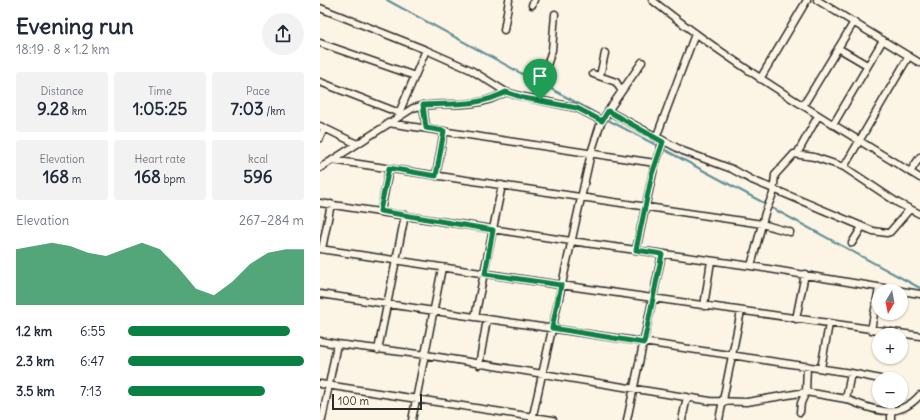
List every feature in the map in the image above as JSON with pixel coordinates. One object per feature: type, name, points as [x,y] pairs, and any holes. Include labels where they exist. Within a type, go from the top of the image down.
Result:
[{"type":"street","points":[[504,30],[509,0]]},
{"type":"street","points":[[652,0],[695,34],[760,79],[920,178]]},
{"type":"street","points":[[760,79],[807,0]]},
{"type":"street","points":[[818,0],[920,62]]},
{"type":"street","points":[[320,8],[426,50],[471,70],[506,92],[577,108],[602,121]]},
{"type":"street","points":[[540,100],[542,81],[552,50],[555,14]]},
{"type":"street","points":[[803,106],[854,22]]},
{"type":"street","points":[[656,138],[695,34]]},
{"type":"street","points":[[833,125],[883,40]]},
{"type":"street","points":[[320,43],[415,76]]},
{"type":"street","points":[[838,48],[868,65]]},
{"type":"street","points":[[401,113],[426,50]]},
{"type":"street","points":[[600,76],[605,53]]},
{"type":"street","points":[[844,167],[909,56]]},
{"type":"street","points":[[533,419],[580,197],[591,153],[602,121],[621,90],[642,62]]},
{"type":"street","points":[[593,74],[616,82],[621,90]]},
{"type":"street","points":[[320,82],[401,113]]},
{"type":"street","points":[[320,168],[401,113],[423,105],[474,104],[506,92]]},
{"type":"street","points":[[423,105],[426,128]]},
{"type":"street","points":[[608,111],[663,142],[687,153],[732,169],[774,190],[815,205],[862,227],[880,233],[890,232],[909,210]]},
{"type":"street","points":[[797,154],[818,116]]},
{"type":"street","points":[[388,123],[655,163]]},
{"type":"street","points":[[320,138],[322,127],[357,144]]},
{"type":"street","points":[[436,176],[444,131]]},
{"type":"street","points":[[636,250],[655,163],[663,142]]},
{"type":"street","points":[[751,266],[762,224],[774,190],[775,175],[792,156],[797,154],[814,157],[844,167],[909,210],[920,214]]},
{"type":"street","points":[[910,172],[920,157]]},
{"type":"street","points":[[332,160],[762,224],[790,232]]},
{"type":"street","points":[[380,211],[389,168]]},
{"type":"street","points":[[475,317],[502,185]]},
{"type":"street","points":[[320,203],[380,211],[493,230],[805,274],[872,287]]},
{"type":"street","points":[[331,204],[321,249],[742,312],[920,336]]},
{"type":"street","points":[[378,350],[405,215]]},
{"type":"street","points":[[852,243],[862,227]]},
{"type":"street","points":[[627,420],[662,254]]},
{"type":"street","points":[[704,306],[711,261]]},
{"type":"street","points":[[412,420],[442,268]]},
{"type":"street","points":[[796,319],[805,274]]},
{"type":"street","points":[[908,292],[920,294]]},
{"type":"street","points":[[320,294],[821,368],[872,377]]},
{"type":"street","points":[[719,420],[742,312]]},
{"type":"street","points":[[479,365],[487,319]]},
{"type":"street","points":[[871,330],[873,320]]},
{"type":"street","points":[[821,368],[829,324]]},
{"type":"street","points":[[320,341],[378,350],[426,355],[479,365],[723,402],[747,402],[806,392],[846,399],[892,417],[903,411],[920,395]]},
{"type":"street","points":[[322,420],[337,344]]},
{"type":"street","points":[[800,412],[801,403],[806,392],[807,366]]},
{"type":"street","points":[[846,399],[851,373]]},
{"type":"street","points":[[320,384],[533,419],[553,420]]},
{"type":"street","points":[[682,420],[687,397]]},
{"type":"waterway","points":[[387,0],[537,82]]},
{"type":"waterway","points":[[546,86],[599,115]]},
{"type":"waterway","points":[[608,120],[656,145]]},
{"type":"waterway","points":[[665,150],[764,203]]},
{"type":"waterway","points":[[772,208],[920,288]]},
{"type":"route","points":[[506,92],[524,98],[540,100],[577,108],[602,121],[608,111],[663,142],[652,174],[636,250],[662,254],[644,343],[552,328],[561,285],[485,274],[493,230],[380,211],[389,168],[436,176],[444,131],[426,128],[423,105],[474,104],[506,92]]}]
